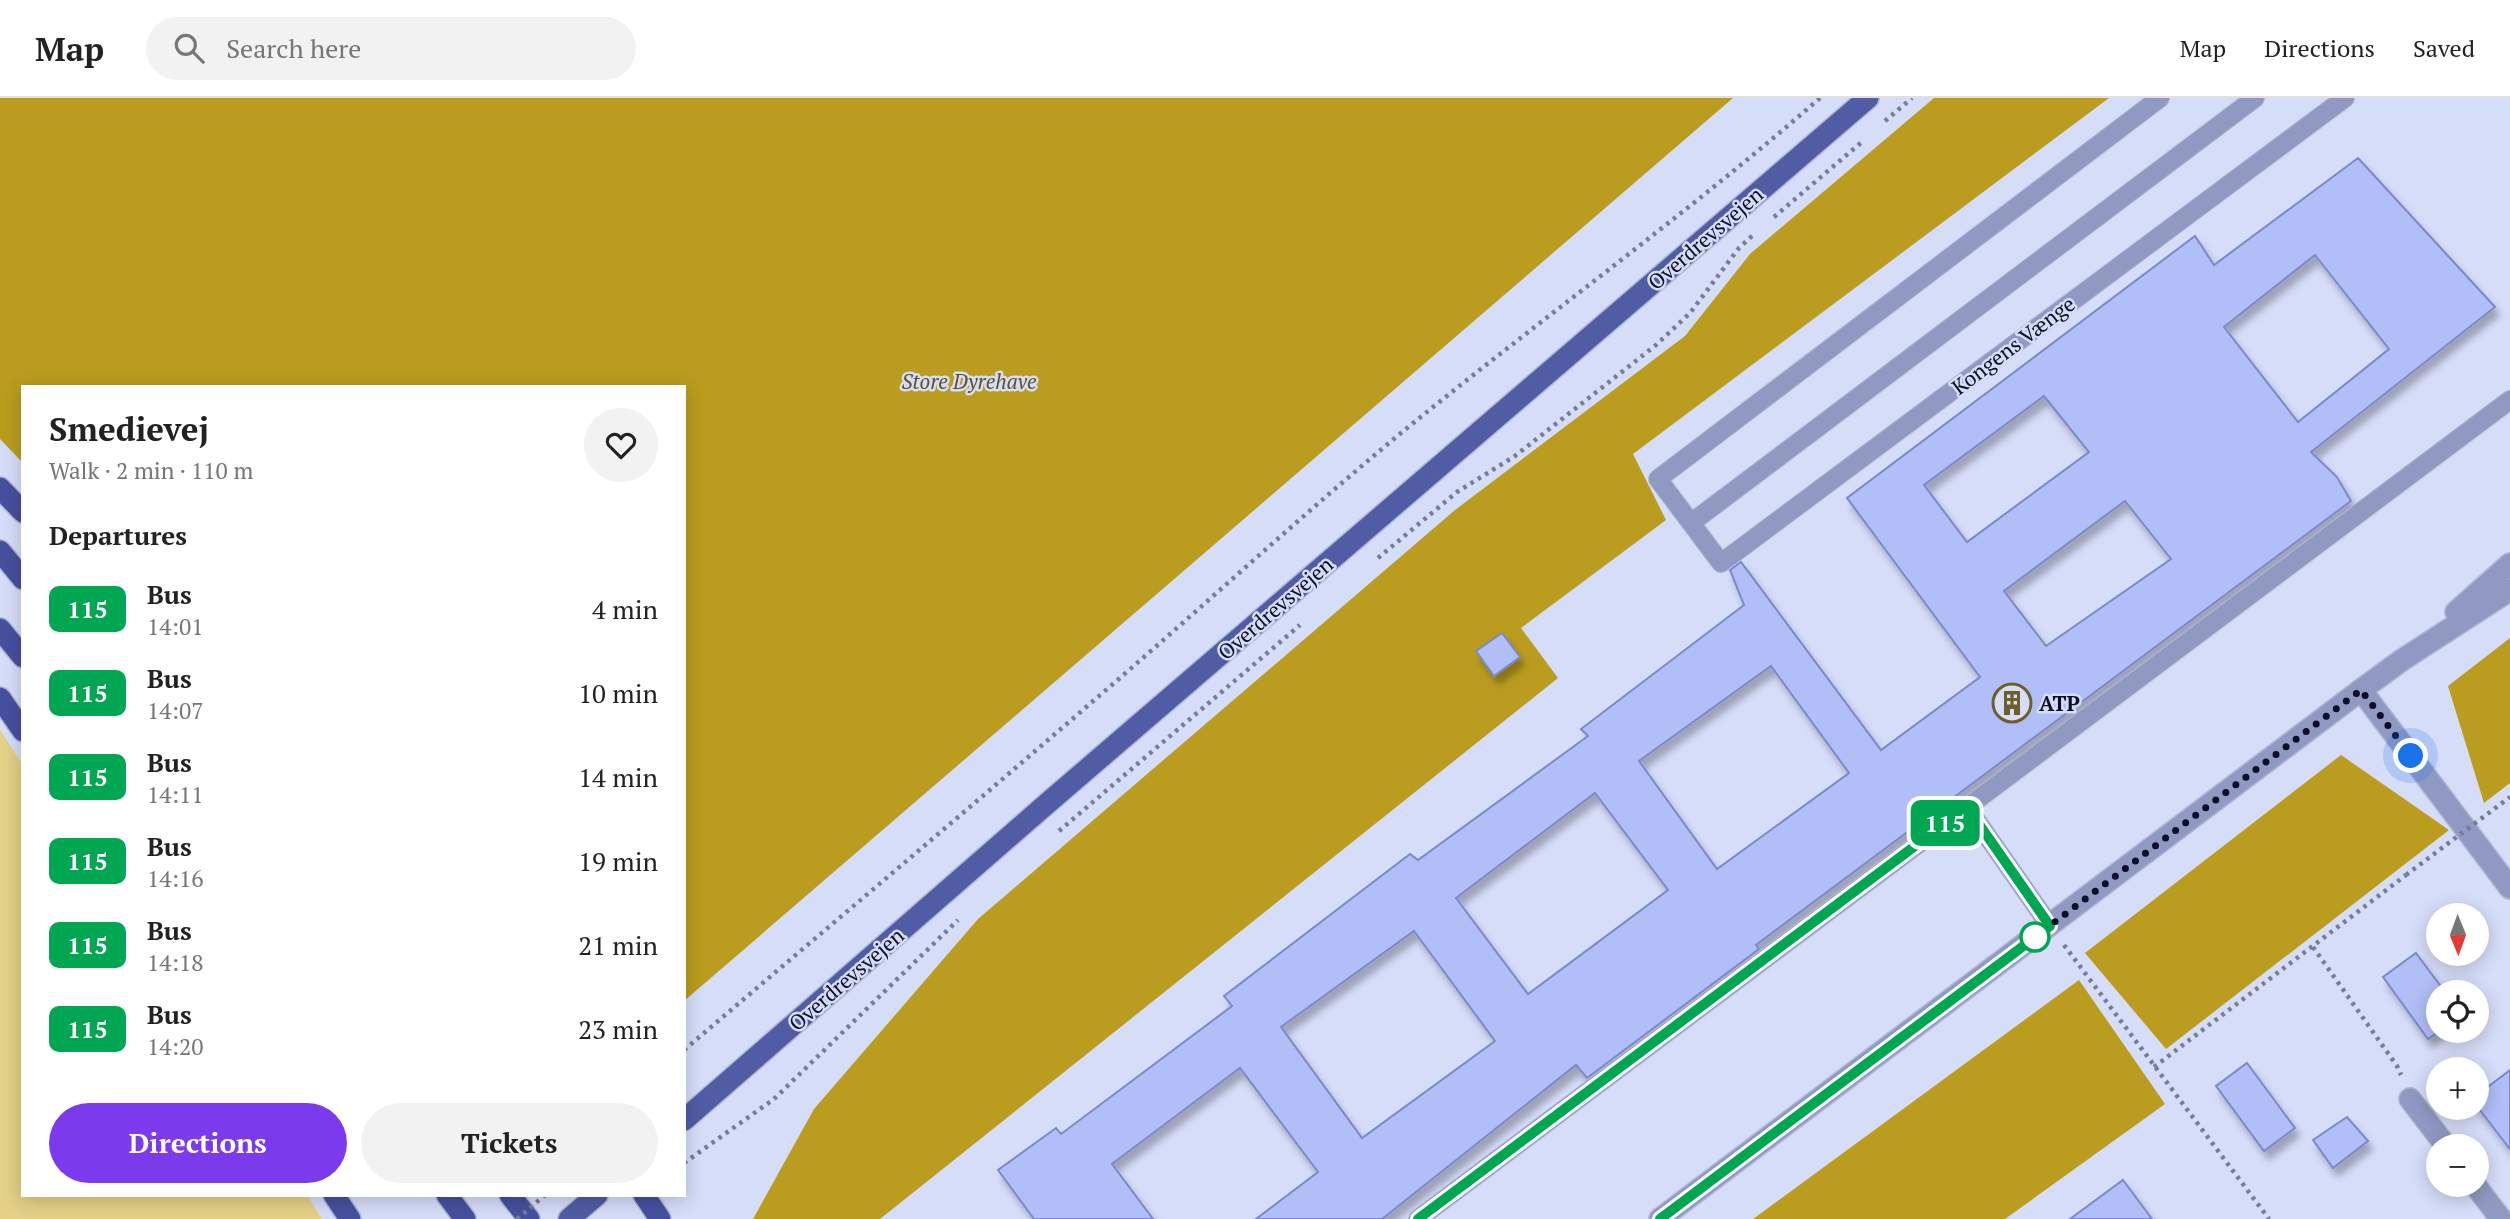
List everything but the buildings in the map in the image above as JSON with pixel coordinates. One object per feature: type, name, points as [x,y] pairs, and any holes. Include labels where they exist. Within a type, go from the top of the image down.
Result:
[{"type":"highway","points":[[0,488],[21,510]]},
{"type":"highway","points":[[0,551],[21,577]]},
{"type":"highway","points":[[0,629],[21,655]]},
{"type":"highway","points":[[0,698],[21,728]]},
{"type":"highway","points":[[335,1197],[350,1219]]},
{"type":"highway","points":[[449,1197],[466,1219]]},
{"type":"highway","points":[[512,1197],[529,1219]]},
{"type":"highway","points":[[645,1197],[660,1219]]},
{"type":"main road","name":"Overdrevsvejen","points":[[686,1118],[1050,801],[1868,98]]},
{"type":"main road","points":[[569,1219],[595,1197]]},
{"type":"street","points":[[2402,660],[2510,565]]},
{"type":"street","points":[[1660,1219],[2361,690],[2510,590]]},
{"type":"street","points":[[2361,690],[2510,888]]},
{"type":"street","points":[[2410,1098],[2437,1134]]},
{"type":"street","points":[[2484,1197],[2501,1219]]},
{"type":"lane","name":"Kongens Vænge","points":[[2160,98],[1658,479],[1721,563],[2345,98]]},
{"type":"lane","points":[[1691,523],[2255,98]]},
{"type":"lane","points":[[1418,1219],[2510,400]]},
{"type":"lane","points":[[1967,807],[2050,926]]},
{"type":"path","points":[[686,1048],[1095,700],[1173,629],[1400,434],[1649,240],[1819,98]]},
{"type":"path","points":[[1882,124],[1912,98]]},
{"type":"path","points":[[1770,220],[1872,133]]},
{"type":"path","points":[[1370,564],[1457,492],[1515,456],[1637,361],[1690,313],[1739,248],[1760,229]]},
{"type":"path","points":[[1050,840],[1309,617]]},
{"type":"path","points":[[2154,1067],[2510,797]]},
{"type":"path","points":[[686,1162],[774,1099],[962,916]]},
{"type":"path","points":[[2313,947],[2397,1066],[2410,1098]]},
{"type":"path","points":[[2084,971],[2269,1219]]},
{"type":"path","points":[[517,1219],[543,1197]]},
{"type":"shaded area","points":[[0,730],[21,762],[21,1197],[308,1197],[322,1219],[0,1219]]},
{"type":"green space","name":"Store Dyrehave","points":[[0,98],[1733,98],[686,999],[686,385],[21,385],[21,461],[0,439]]},
{"type":"green space","points":[[1934,98],[2109,98],[1633,454],[1666,520],[1521,628],[1558,678],[880,1219],[753,1219],[814,1109],[978,919],[1455,510],[1685,336],[1750,254]]},
{"type":"green space","points":[[2510,638],[2510,783],[2484,803],[2448,686]]},
{"type":"green space","points":[[2341,755],[2449,830],[2166,1049],[2085,953]]},
{"type":"green space","points":[[2079,980],[2165,1104],[2005,1219],[1753,1219]]},
{"type":"bus line","name":"115","points":[[1418,1219],[1967,807],[2050,926],[1660,1219]]},
{"type":"place","name":"ATP","points":[[2012,703]]},
{"type":"route","points":[[2035,937],[2361,690],[2411,756]]}]
